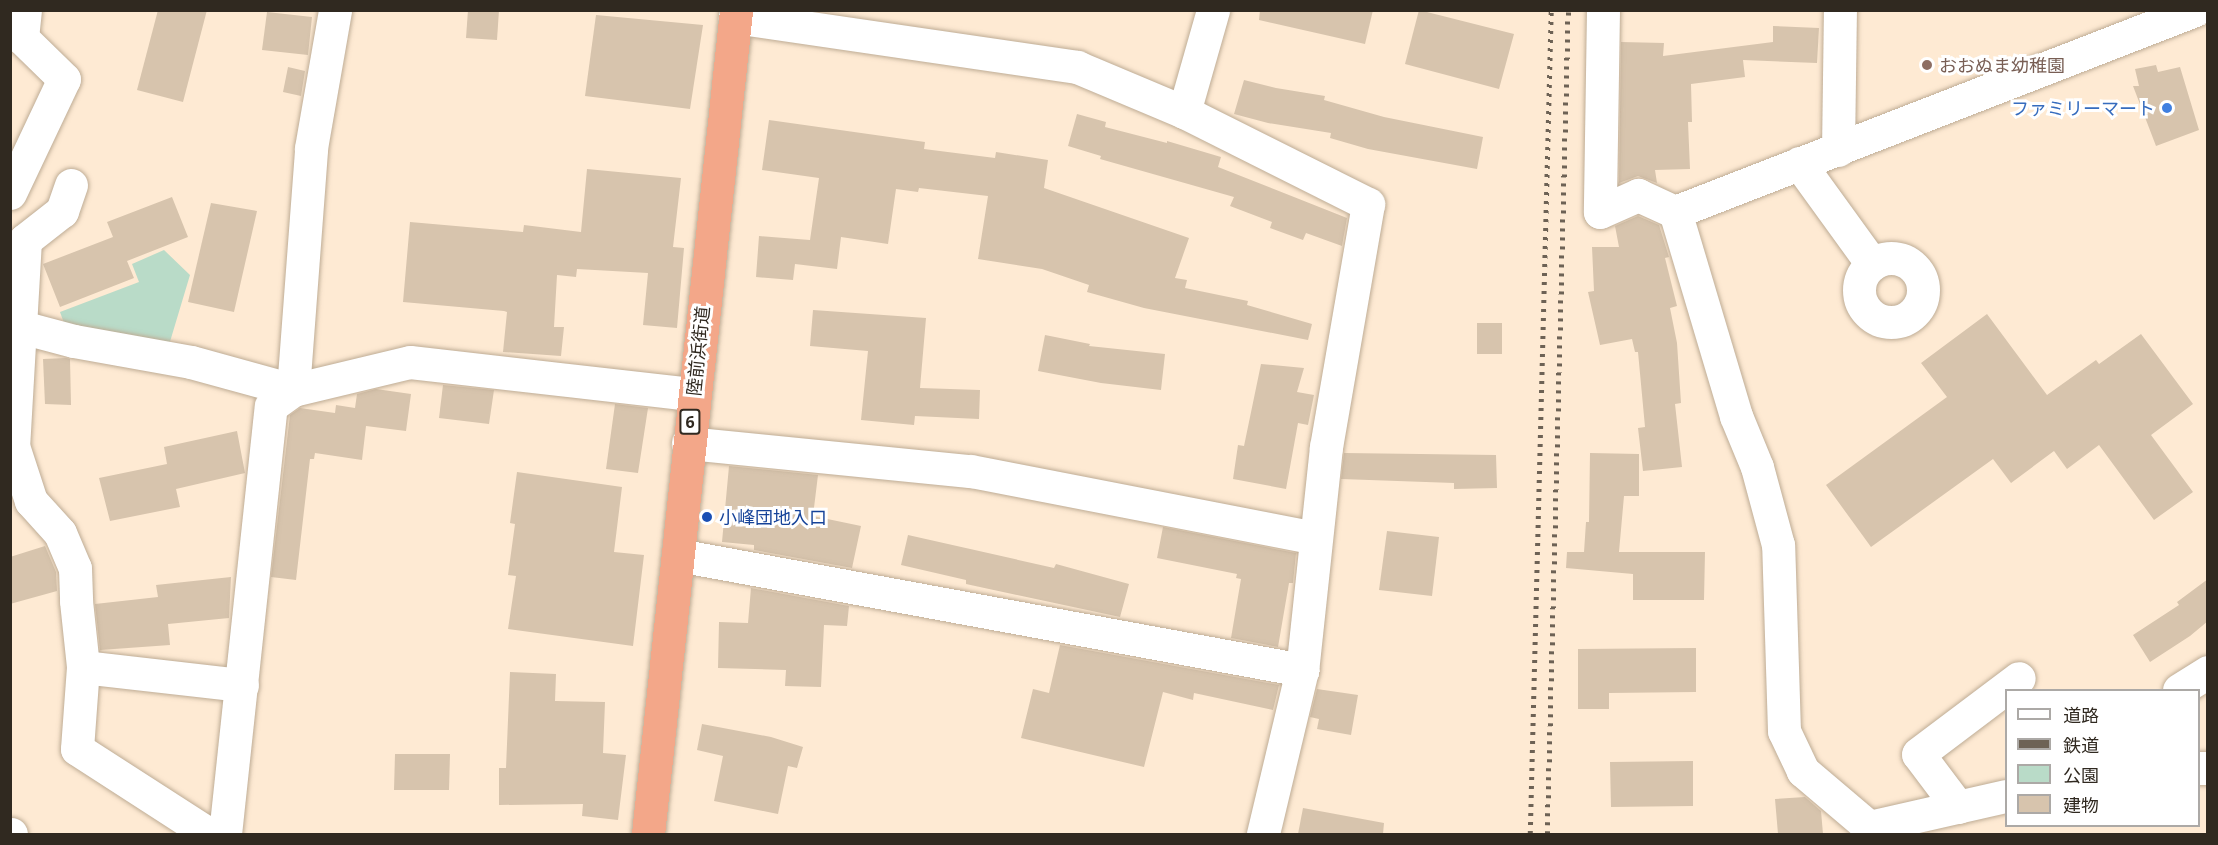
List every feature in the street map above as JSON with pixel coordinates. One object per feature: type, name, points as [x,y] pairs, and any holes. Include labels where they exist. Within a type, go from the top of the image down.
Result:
[{"type":"highway","name":"陸前浜街道","points":[[648,834],[693,394],[736,14]]},
{"type":"street","points":[[10,193],[64,79],[21,38],[25,10]]},
{"type":"street","points":[[293,390],[311,148],[335,10]]},
{"type":"street","points":[[1184,112],[1213,10]]},
{"type":"street","points":[[1603,10],[1600,212],[1638,195],[1675,212],[2195,10]]},
{"type":"street","points":[[1838,150],[1840,10]]},
{"type":"street","points":[[736,14],[1077,67],[1184,112],[1368,204],[1326,447],[1302,670],[1263,834]]},
{"type":"street","points":[[1799,163],[1872,264]]},
{"type":"street","points":[[71,185],[62,211],[25,240],[15,326],[13,446],[31,501],[60,533],[75,568],[83,667],[77,749],[209,834]]},
{"type":"street","points":[[1675,212],[1736,416],[1757,467],[1778,545],[1784,731],[1803,771],[1870,831],[2005,796]]},
{"type":"street","points":[[15,326],[74,341],[191,362],[293,390]]},
{"type":"street","points":[[225,834],[271,406],[293,390],[410,363],[693,394]]},
{"type":"street","points":[[688,443],[971,471],[1316,538]]},
{"type":"street","points":[[678,555],[1302,670]]},
{"type":"street","points":[[83,667],[242,685]]},
{"type":"street","points":[[2181,689],[2208,672]]},
{"type":"street","points":[[1958,807],[1918,754],[2019,678]]},
{"type":"green space","points":[[164,250],[190,275],[169,345],[64,323],[60,312],[139,282],[132,264]]},
{"type":"building","points":[[158,10],[207,10],[183,102],[137,90]]},
{"type":"building","points":[[468,10],[499,10],[497,40],[466,38]]},
{"type":"building","points":[[1260,10],[1373,10],[1365,44],[1259,20]]},
{"type":"building","points":[[1419,10],[1514,34],[1499,89],[1405,64]]},
{"type":"building","points":[[267,12],[312,17],[308,55],[262,50]]},
{"type":"building","points":[[596,15],[703,25],[690,109],[585,96]]},
{"type":"building","points":[[1773,26],[1819,28],[1817,63],[1743,60],[1745,77],[1691,84],[1692,122],[1688,122],[1690,169],[1655,170],[1657,183],[1638,176],[1619,183],[1621,42],[1664,43],[1663,56],[1773,42]]},
{"type":"building","name":"ファミリーマート","points":[[2156,65],[2158,72],[2180,67],[2199,130],[2156,146],[2133,86],[2139,86],[2135,69]]},
{"type":"building","points":[[288,67],[305,71],[301,96],[283,92]]},
{"type":"building","points":[[1244,80],[1325,96],[1324,100],[1384,117],[1483,137],[1477,169],[1368,149],[1330,138],[1331,133],[1268,123],[1234,114]]},
{"type":"building","points":[[1077,114],[1106,122],[1105,127],[1167,143],[1167,141],[1221,157],[1218,167],[1347,218],[1342,246],[1306,233],[1303,240],[1270,228],[1272,222],[1230,206],[1234,197],[1100,159],[1101,156],[1068,146]]},
{"type":"building","points":[[769,120],[925,142],[924,149],[995,158],[996,152],[1048,160],[1044,188],[1189,238],[1175,278],[1187,280],[1185,288],[1248,301],[1247,305],[1312,324],[1308,340],[1144,308],[1087,292],[1089,285],[1042,269],[978,259],[988,196],[919,188],[918,192],[896,189],[888,244],[841,237],[837,269],[795,264],[793,280],[756,277],[759,236],[810,240],[819,178],[762,170]]},
{"type":"building","points":[[587,169],[681,178],[673,247],[684,248],[677,328],[643,325],[648,273],[577,269],[576,277],[557,275],[554,327],[564,327],[561,356],[503,352],[507,312],[403,302],[410,222],[523,232],[524,225],[581,232]]},
{"type":"building","points":[[172,197],[188,237],[127,261],[134,278],[60,307],[43,264],[113,237],[107,222]]},
{"type":"building","points":[[211,203],[257,211],[234,312],[188,302]]},
{"type":"building","points":[[1638,216],[1659,225],[1669,257],[1665,258],[1677,306],[1670,308],[1677,343],[1681,403],[1675,404],[1682,467],[1643,471],[1638,428],[1645,427],[1638,352],[1635,352],[1632,339],[1600,345],[1588,292],[1594,291],[1592,247],[1619,247],[1615,226]]},
{"type":"building","points":[[813,310],[926,318],[920,388],[980,390],[979,419],[915,416],[914,425],[861,420],[868,351],[810,346]]},
{"type":"building","points":[[1987,314],[2047,395],[2096,360],[2099,364],[2141,334],[2193,404],[2151,435],[2193,492],[2154,520],[2099,445],[2067,469],[2054,451],[2011,483],[1993,459],[1871,547],[1826,485],[1947,397],[1921,363]]},
{"type":"building","points":[[1477,323],[1502,323],[1502,354],[1477,354]]},
{"type":"building","points":[[1045,335],[1090,344],[1089,346],[1165,354],[1161,390],[1101,383],[1038,371]]},
{"type":"building","points":[[43,359],[70,359],[71,405],[45,404]]},
{"type":"building","points":[[1261,364],[1304,368],[1297,392],[1314,395],[1308,425],[1298,423],[1286,489],[1233,479],[1238,445],[1244,446]]},
{"type":"building","points":[[443,385],[494,390],[489,424],[439,418]]},
{"type":"building","points":[[376,389],[411,394],[406,431],[366,426],[362,460],[315,453],[314,459],[310,459],[296,580],[271,577],[290,415],[300,408],[335,413],[336,405],[355,408],[357,394]]},
{"type":"building","points":[[615,404],[648,408],[638,473],[606,469]]},
{"type":"building","points":[[237,431],[245,473],[176,489],[180,507],[110,521],[99,478],[167,464],[164,447]]},
{"type":"building","points":[[1344,453],[1496,455],[1497,488],[1454,489],[1454,483],[1341,479]]},
{"type":"building","points":[[1590,453],[1639,454],[1639,496],[1624,496],[1619,552],[1705,552],[1704,600],[1633,600],[1633,574],[1566,568],[1567,552],[1584,552],[1586,522],[1589,522]]},
{"type":"building","points":[[729,466],[818,475],[813,516],[861,526],[852,568],[754,550],[754,545],[722,542]]},
{"type":"building","points":[[517,472],[622,487],[614,552],[644,555],[633,646],[508,629],[516,576],[508,575],[515,524],[510,523]]},
{"type":"building","points":[[1163,527],[1296,553],[1293,583],[1289,583],[1278,647],[1231,638],[1241,579],[1236,578],[1237,574],[1157,558]]},
{"type":"building","points":[[1387,531],[1439,537],[1432,596],[1379,590]]},
{"type":"building","points":[[908,535],[1054,568],[1056,564],[1129,584],[1120,617],[966,584],[966,580],[901,565]]},
{"type":"building","points":[[45,546],[56,572],[57,591],[10,604],[10,557]]},
{"type":"building","points":[[231,577],[229,618],[168,624],[170,645],[100,650],[95,604],[158,597],[156,585]]},
{"type":"building","points":[[2208,579],[2208,621],[2190,636],[2150,662],[2133,635],[2179,605],[2177,602]]},
{"type":"building","points":[[751,588],[849,606],[847,626],[824,625],[821,687],[785,686],[786,670],[718,668],[719,622],[748,623]]},
{"type":"building","points":[[1060,645],[1279,685],[1273,710],[1194,693],[1193,700],[1163,692],[1144,767],[1021,738],[1033,689],[1049,693]]},
{"type":"building","points":[[1696,648],[1696,692],[1609,693],[1609,709],[1578,709],[1578,649]]},
{"type":"building","points":[[510,672],[556,674],[555,701],[605,702],[603,753],[626,755],[618,820],[582,816],[583,804],[499,805],[499,768],[506,768]]},
{"type":"building","points":[[1317,689],[1358,695],[1351,735],[1317,729],[1319,719],[1310,717]]},
{"type":"building","points":[[702,724],[771,737],[803,747],[797,768],[788,766],[778,814],[714,801],[723,756],[697,750]]},
{"type":"building","points":[[395,754],[450,754],[449,790],[394,790]]},
{"type":"building","points":[[1693,761],[1693,806],[1611,807],[1610,762]]},
{"type":"building","points":[[1805,797],[1821,811],[1823,834],[1778,834],[1775,799]]},
{"type":"building","points":[[1303,808],[1384,823],[1383,834],[1298,834]]},
{"type":"railway","points":[[1530,834],[1551,10]]},
{"type":"railway","points":[[1547,834],[1568,10]]},
{"type":"place","name":"おおぬま幼稚園","points":[[1927,65]]},
{"type":"place","name":"ファミリーマート","points":[[2167,108]]},
{"type":"place","name":"小峰団地入口","points":[[707,517]]}]
